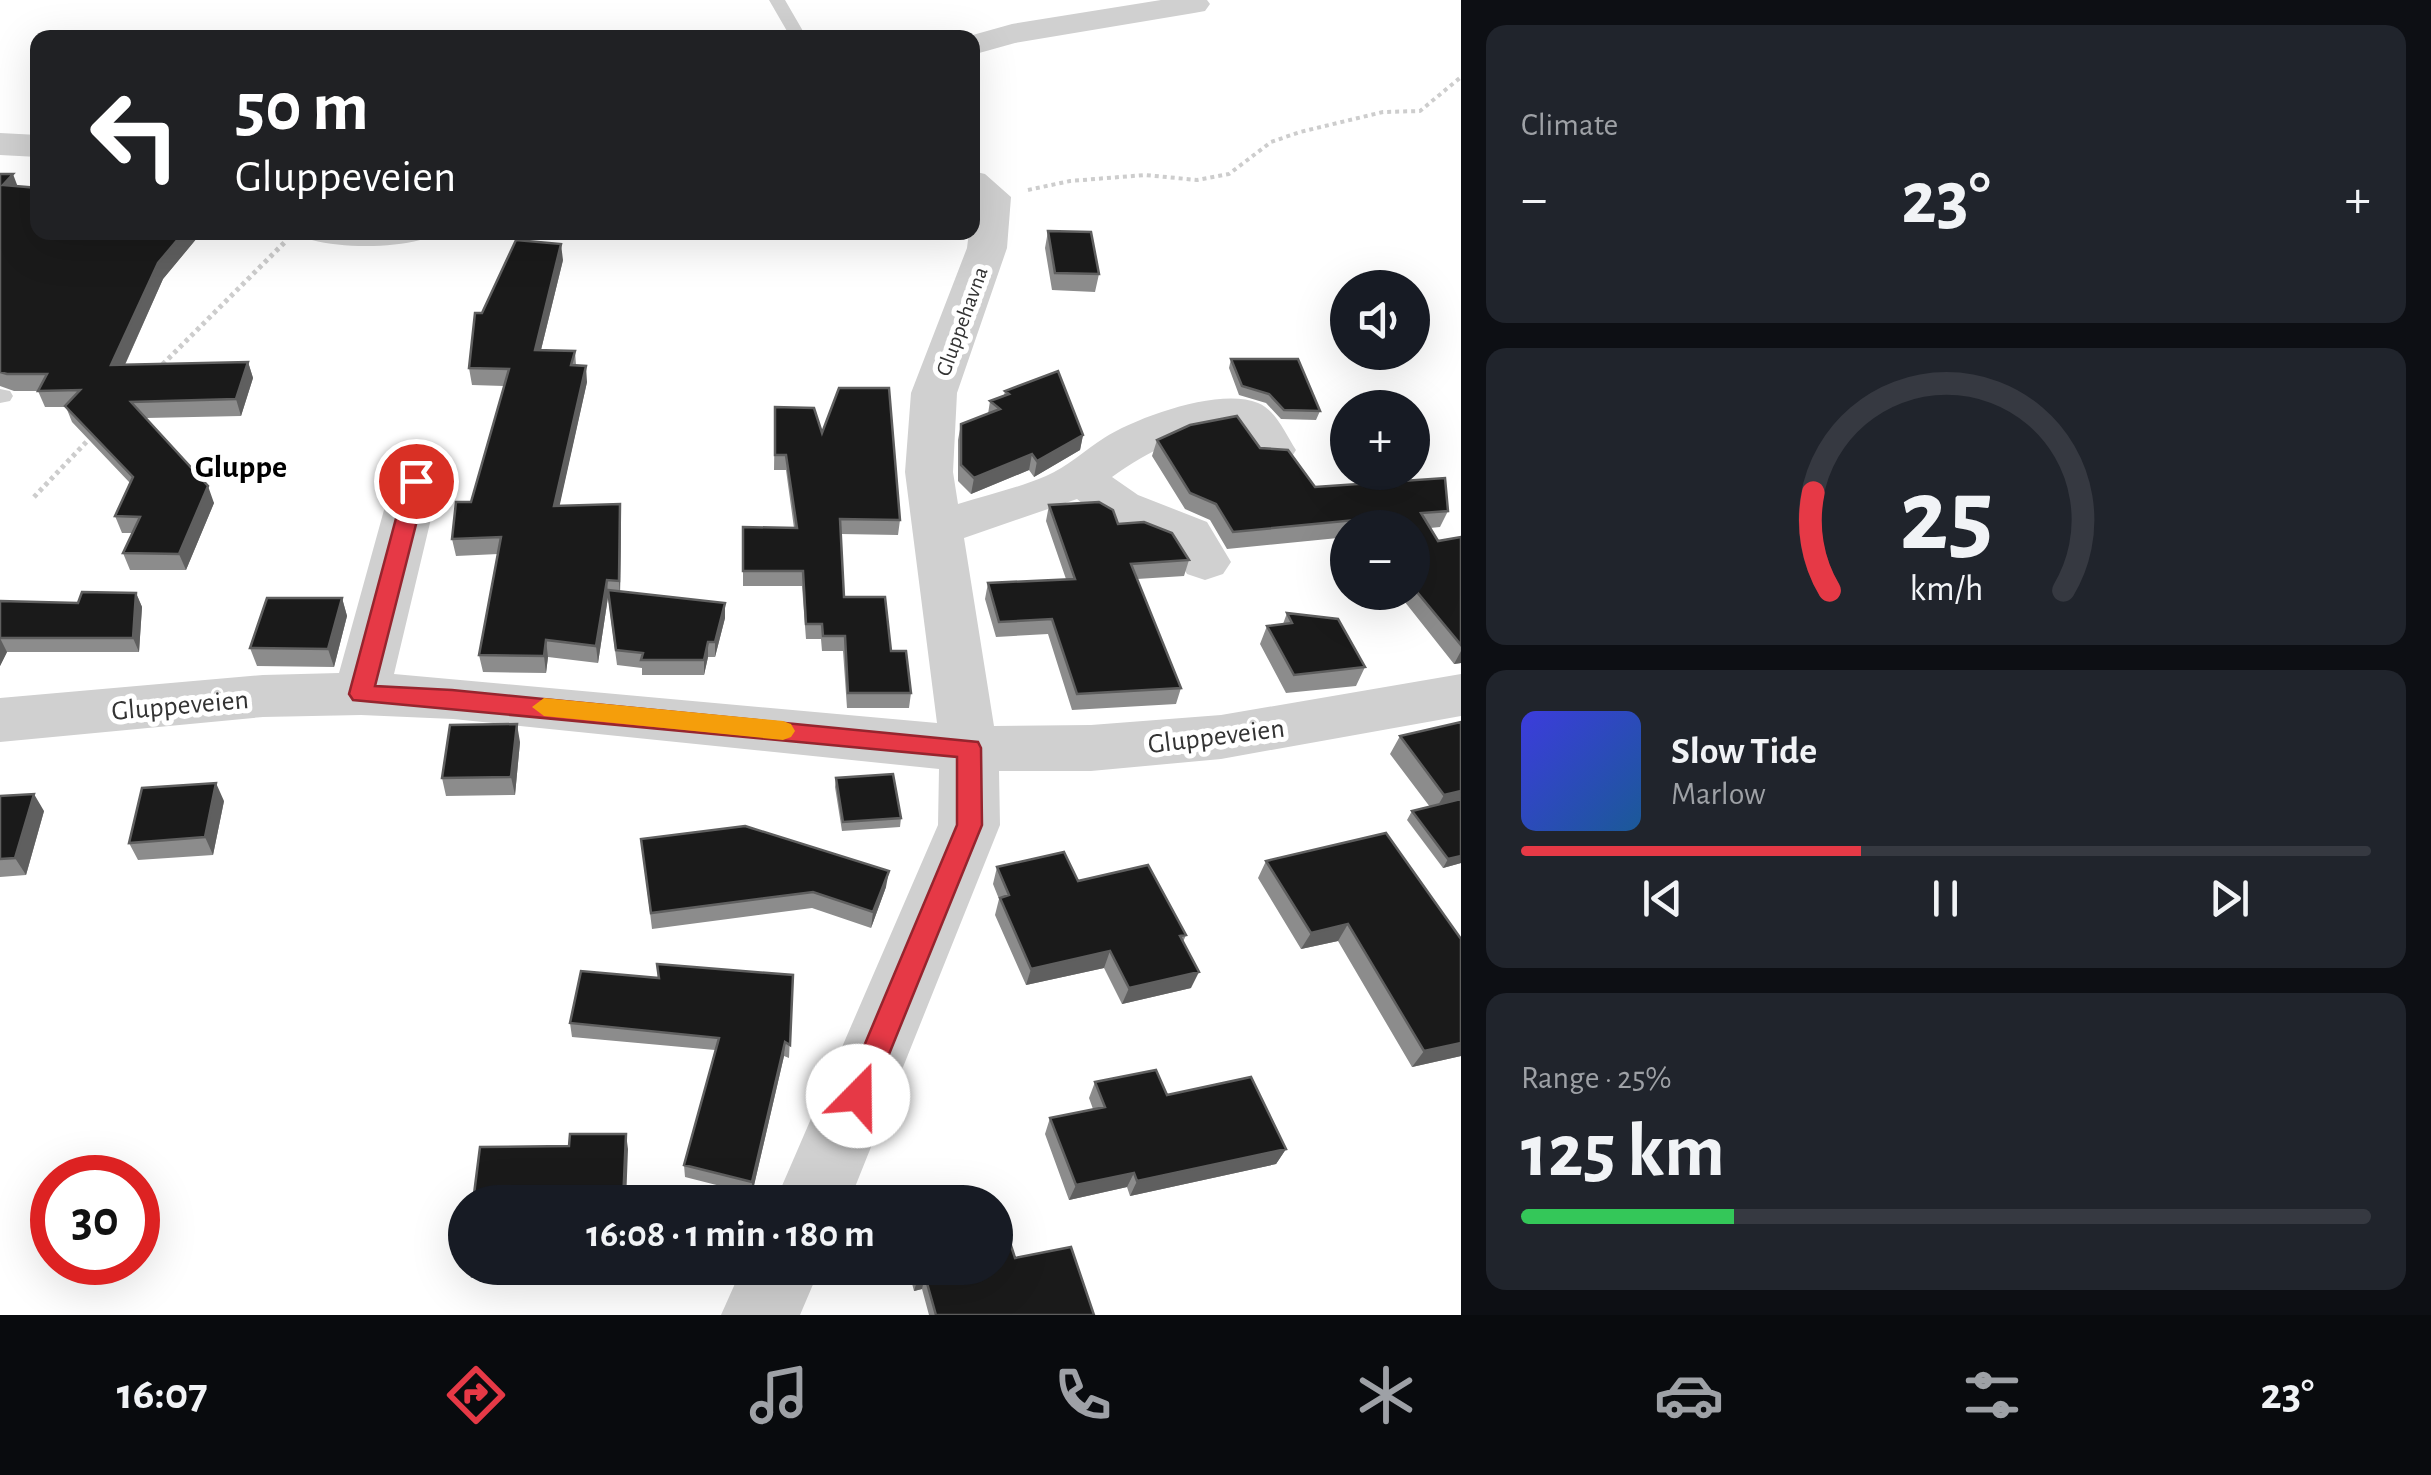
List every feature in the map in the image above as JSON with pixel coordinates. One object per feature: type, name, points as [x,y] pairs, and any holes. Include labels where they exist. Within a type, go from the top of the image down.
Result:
[{"type":"street","points":[[980,42],[1194,4]]},
{"type":"street","points":[[0,144],[30,146]]},
{"type":"street","name":"Gluppehavna","points":[[969,748],[928,472],[934,394],[987,248],[982,190]]},
{"type":"street","points":[[934,530],[1066,486],[1158,430],[1226,412],[1242,413],[1253,420],[1272,450]]},
{"type":"street","points":[[1079,477],[1120,507],[1189,534],[1205,562]]},
{"type":"street","points":[[361,694],[416,481]]},
{"type":"street","name":"Gluppeveien","points":[[0,720],[263,696],[361,694],[472,700],[969,748],[1091,748],[1221,737],[1461,695]]},
{"type":"street","points":[[819,1185],[969,825],[969,748]]},
{"type":"street","points":[[760,1315],[774,1285]]},
{"type":"lane","points":[[777,0],[794,30]]},
{"type":"path","points":[[982,190],[1145,175],[1196,180],[1229,174],[1271,142],[1384,112],[1420,111],[1461,76]]},
{"type":"path","points":[[146,380],[286,240]]},
{"type":"path","points":[[34,497],[96,432]]},
{"type":"building","points":[[0,174],[13,174],[3,185],[30,187],[30,240],[177,240],[158,263],[111,365],[248,362],[236,399],[131,402],[208,486],[179,554],[123,553],[140,517],[115,516],[133,477],[65,406],[80,390],[38,391],[47,374],[0,372]]},
{"type":"building","points":[[1048,231],[1091,232],[1099,274],[1055,273]]},
{"type":"building","points":[[516,240],[561,244],[535,350],[575,351],[571,365],[586,366],[554,506],[620,504],[619,581],[607,580],[596,646],[546,640],[544,656],[479,655],[501,537],[452,539],[456,502],[471,502],[509,369],[469,368],[475,313],[482,313]]},
{"type":"building","points":[[1231,359],[1298,359],[1320,411],[1284,410],[1269,394],[1242,386]]},
{"type":"building","points":[[1058,371],[1083,435],[1037,461],[1032,454],[974,478],[961,465],[961,424],[1000,409],[990,401],[1009,394],[1005,391]]},
{"type":"building","points":[[839,388],[889,388],[900,520],[840,519],[844,597],[885,597],[891,651],[906,651],[911,693],[848,693],[845,636],[823,636],[822,624],[806,624],[803,571],[743,571],[743,527],[797,528],[786,455],[775,455],[775,407],[814,408],[822,433]]},
{"type":"building","points":[[1237,416],[1260,448],[1288,450],[1315,487],[1430,490],[1430,479],[1445,478],[1448,511],[1330,510],[1330,522],[1233,532],[1216,504],[1190,493],[1157,440],[1190,425]]},
{"type":"building","points":[[1099,502],[1113,510],[1118,524],[1144,522],[1172,533],[1189,560],[1131,564],[1181,688],[1077,694],[1052,619],[999,622],[988,583],[1075,579],[1049,505]]},
{"type":"building","points":[[1430,528],[1438,541],[1461,537],[1461,645],[1430,608]]},
{"type":"building","points":[[608,590],[725,603],[715,642],[708,642],[704,660],[641,660],[643,653],[616,650]]},
{"type":"building","points":[[82,592],[136,593],[133,638],[0,638],[0,601],[78,603]]},
{"type":"building","points":[[267,598],[342,598],[328,649],[250,648]]},
{"type":"building","points":[[1287,613],[1338,619],[1365,667],[1294,675],[1267,626],[1292,623]]},
{"type":"building","points":[[1461,722],[1461,791],[1444,795],[1400,736]]},
{"type":"building","points":[[517,724],[511,777],[442,778],[450,725]]},
{"type":"building","points":[[893,774],[901,818],[843,822],[836,778]]},
{"type":"building","points":[[216,783],[205,837],[129,843],[142,788]]},
{"type":"building","points":[[34,794],[15,858],[0,859],[0,796]]},
{"type":"building","points":[[1461,799],[1461,856],[1448,859],[1412,811]]},
{"type":"building","points":[[745,826],[889,871],[873,912],[813,892],[651,913],[641,839]]},
{"type":"building","points":[[1386,833],[1461,939],[1461,1043],[1424,1051],[1348,924],[1311,933],[1266,861]]},
{"type":"building","points":[[1064,852],[1078,881],[1148,865],[1186,935],[1180,936],[1199,972],[1129,988],[1110,951],[1031,969],[1000,898],[1009,895],[997,867]]},
{"type":"building","points":[[657,964],[793,975],[790,1045],[785,1042],[752,1182],[684,1165],[719,1038],[570,1023],[581,971],[659,978]]},
{"type":"building","points":[[1156,1070],[1167,1095],[1251,1077],[1286,1149],[1137,1181],[1134,1173],[1076,1185],[1050,1118],[1105,1107],[1095,1082]]},
{"type":"building","points":[[570,1134],[626,1134],[624,1185],[475,1185],[480,1147],[569,1146]]},
{"type":"building","points":[[1071,1247],[1094,1315],[936,1315],[928,1285],[1013,1285],[1013,1252],[1015,1258]]},
{"type":"slow traffic","points":[[544,707],[783,731]]},
{"type":"district","name":"Gluppe","points":[[241,466]]},
{"type":"route","points":[[416,481],[361,694],[452,698],[969,748],[969,825],[858,1096]]}]
